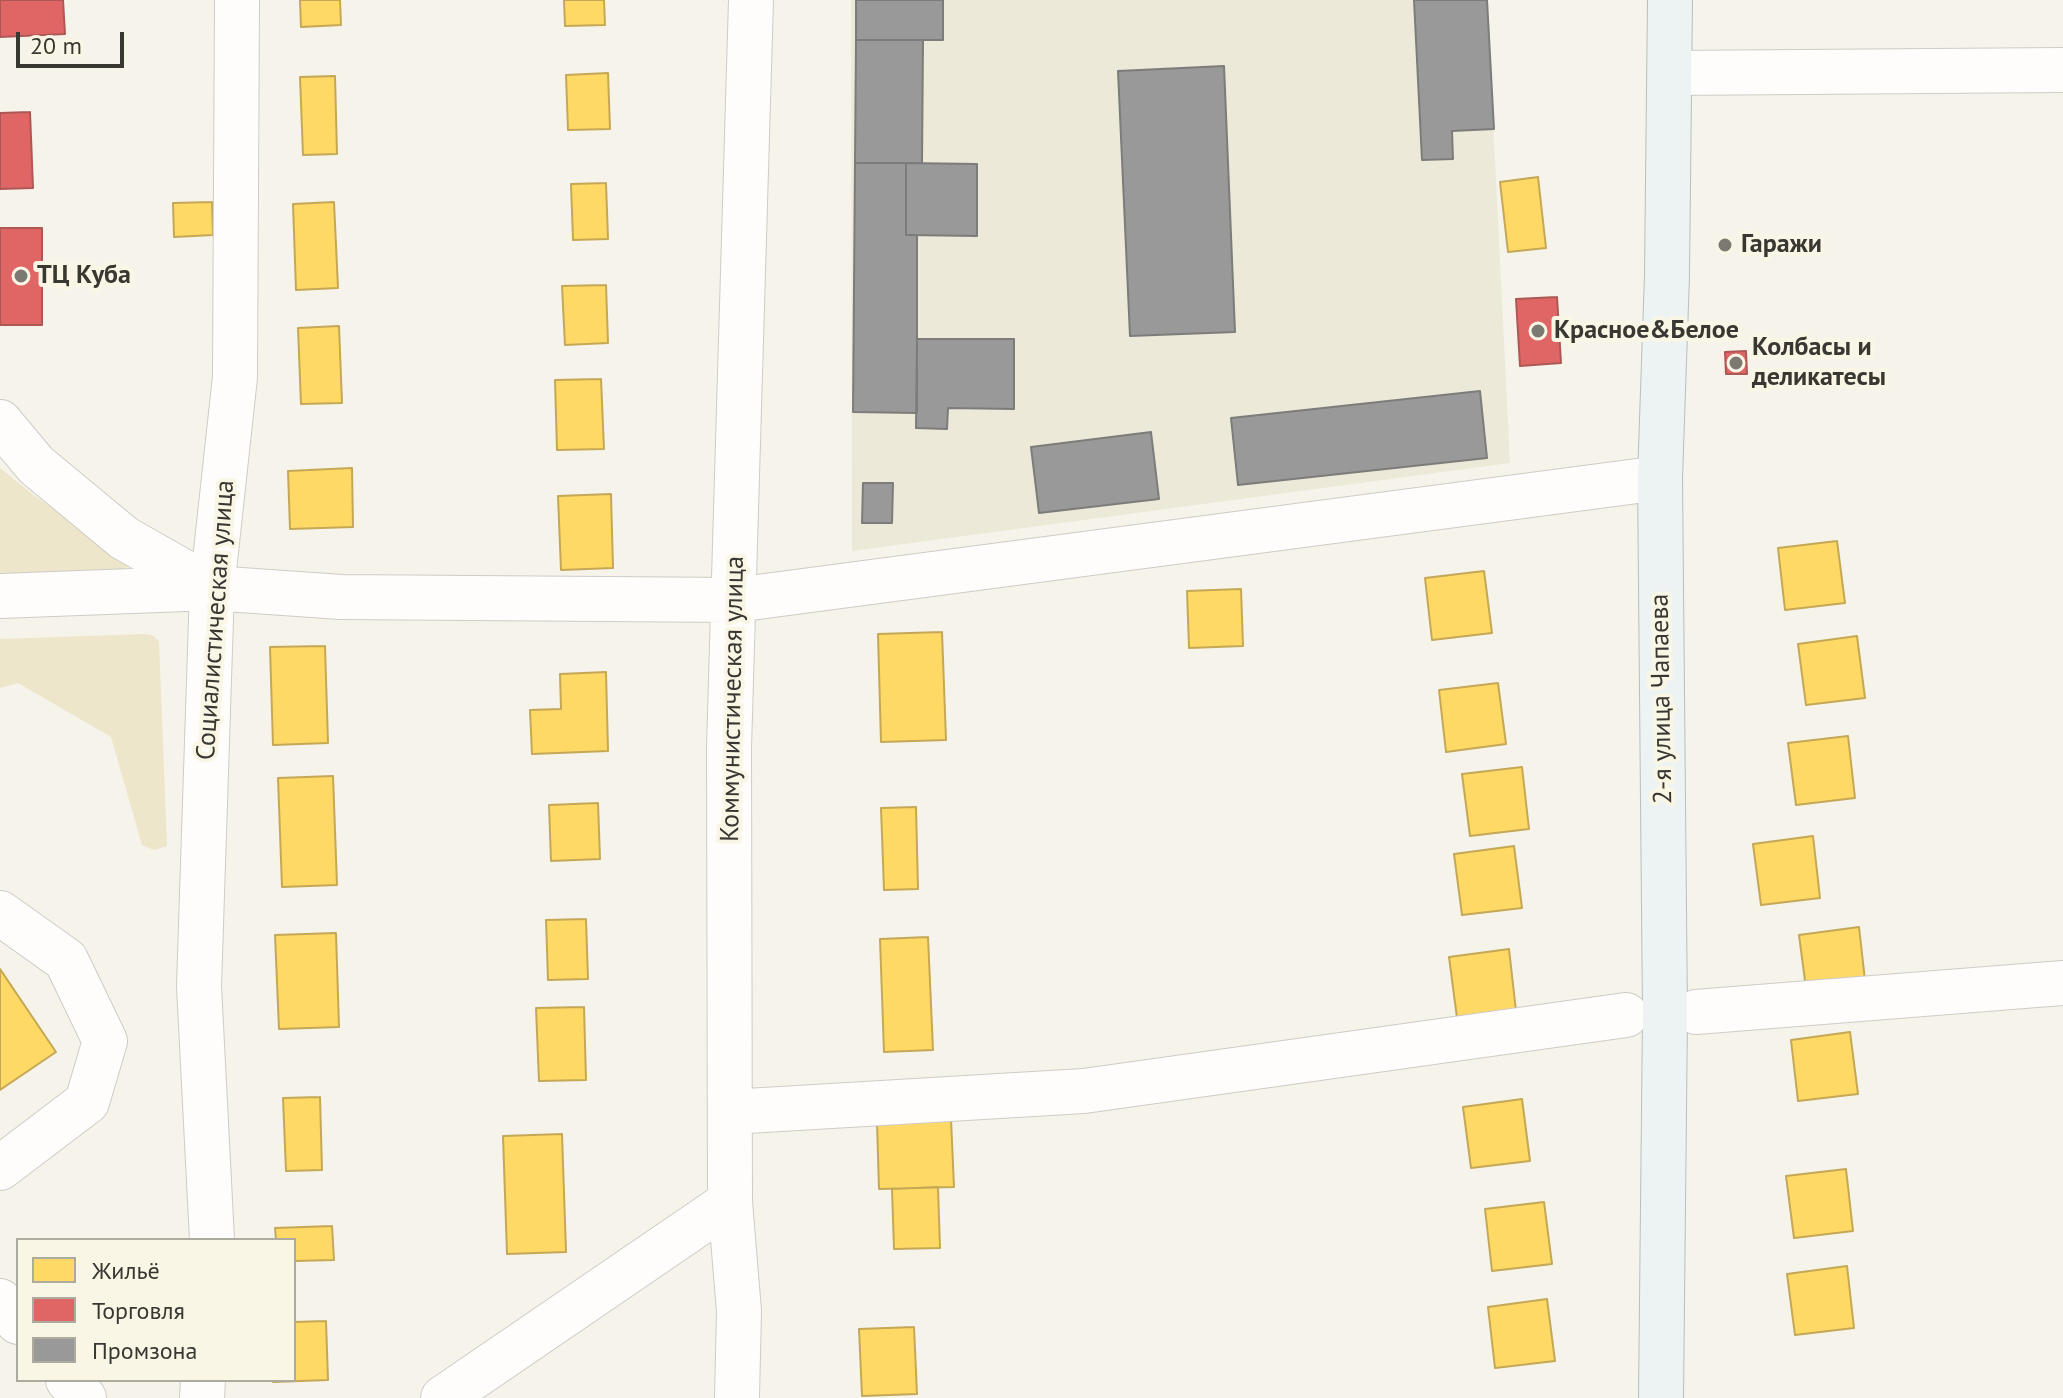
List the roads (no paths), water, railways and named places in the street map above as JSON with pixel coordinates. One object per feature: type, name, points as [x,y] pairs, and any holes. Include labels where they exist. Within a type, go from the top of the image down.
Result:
[{"type":"main road","name":"2-я улица Чапаева","points":[[1661,1398],[1665,1015],[1660,478],[1666,325],[1670,0]]},
{"type":"street","name":"Социалистическая улица","points":[[212,1238],[199,986],[212,588],[235,377],[237,0]]},
{"type":"street","name":"Коммунистическая улица","points":[[737,1398],[739,1311],[730,1202],[729,748],[751,0]]},
{"type":"street","points":[[1670,73],[2063,70]]},
{"type":"street","points":[[0,422],[36,465],[124,538],[212,588]]},
{"type":"street","points":[[0,596],[212,588],[341,597],[735,600],[1660,478]]},
{"type":"street","points":[[0,913],[66,960],[105,1041],[87,1102],[0,1168]]},
{"type":"street","points":[[1696,1012],[2063,983]]},
{"type":"street","points":[[730,1112],[1084,1091],[1626,1015]]},
{"type":"street","points":[[443,1398],[730,1202]]},
{"type":"street","points":[[0,1301],[16,1320]]},
{"type":"street","points":[[70,1382],[84,1398]]},
{"type":"place","name":"Гаражи","points":[[1725,245]]},
{"type":"place","name":"ТЦ Куба","points":[[21,276]]},
{"type":"place","name":"Красное&Белое","points":[[1538,331]]},
{"type":"place","name":"Колбасы и деликатесы","points":[[1736,363]]}]
